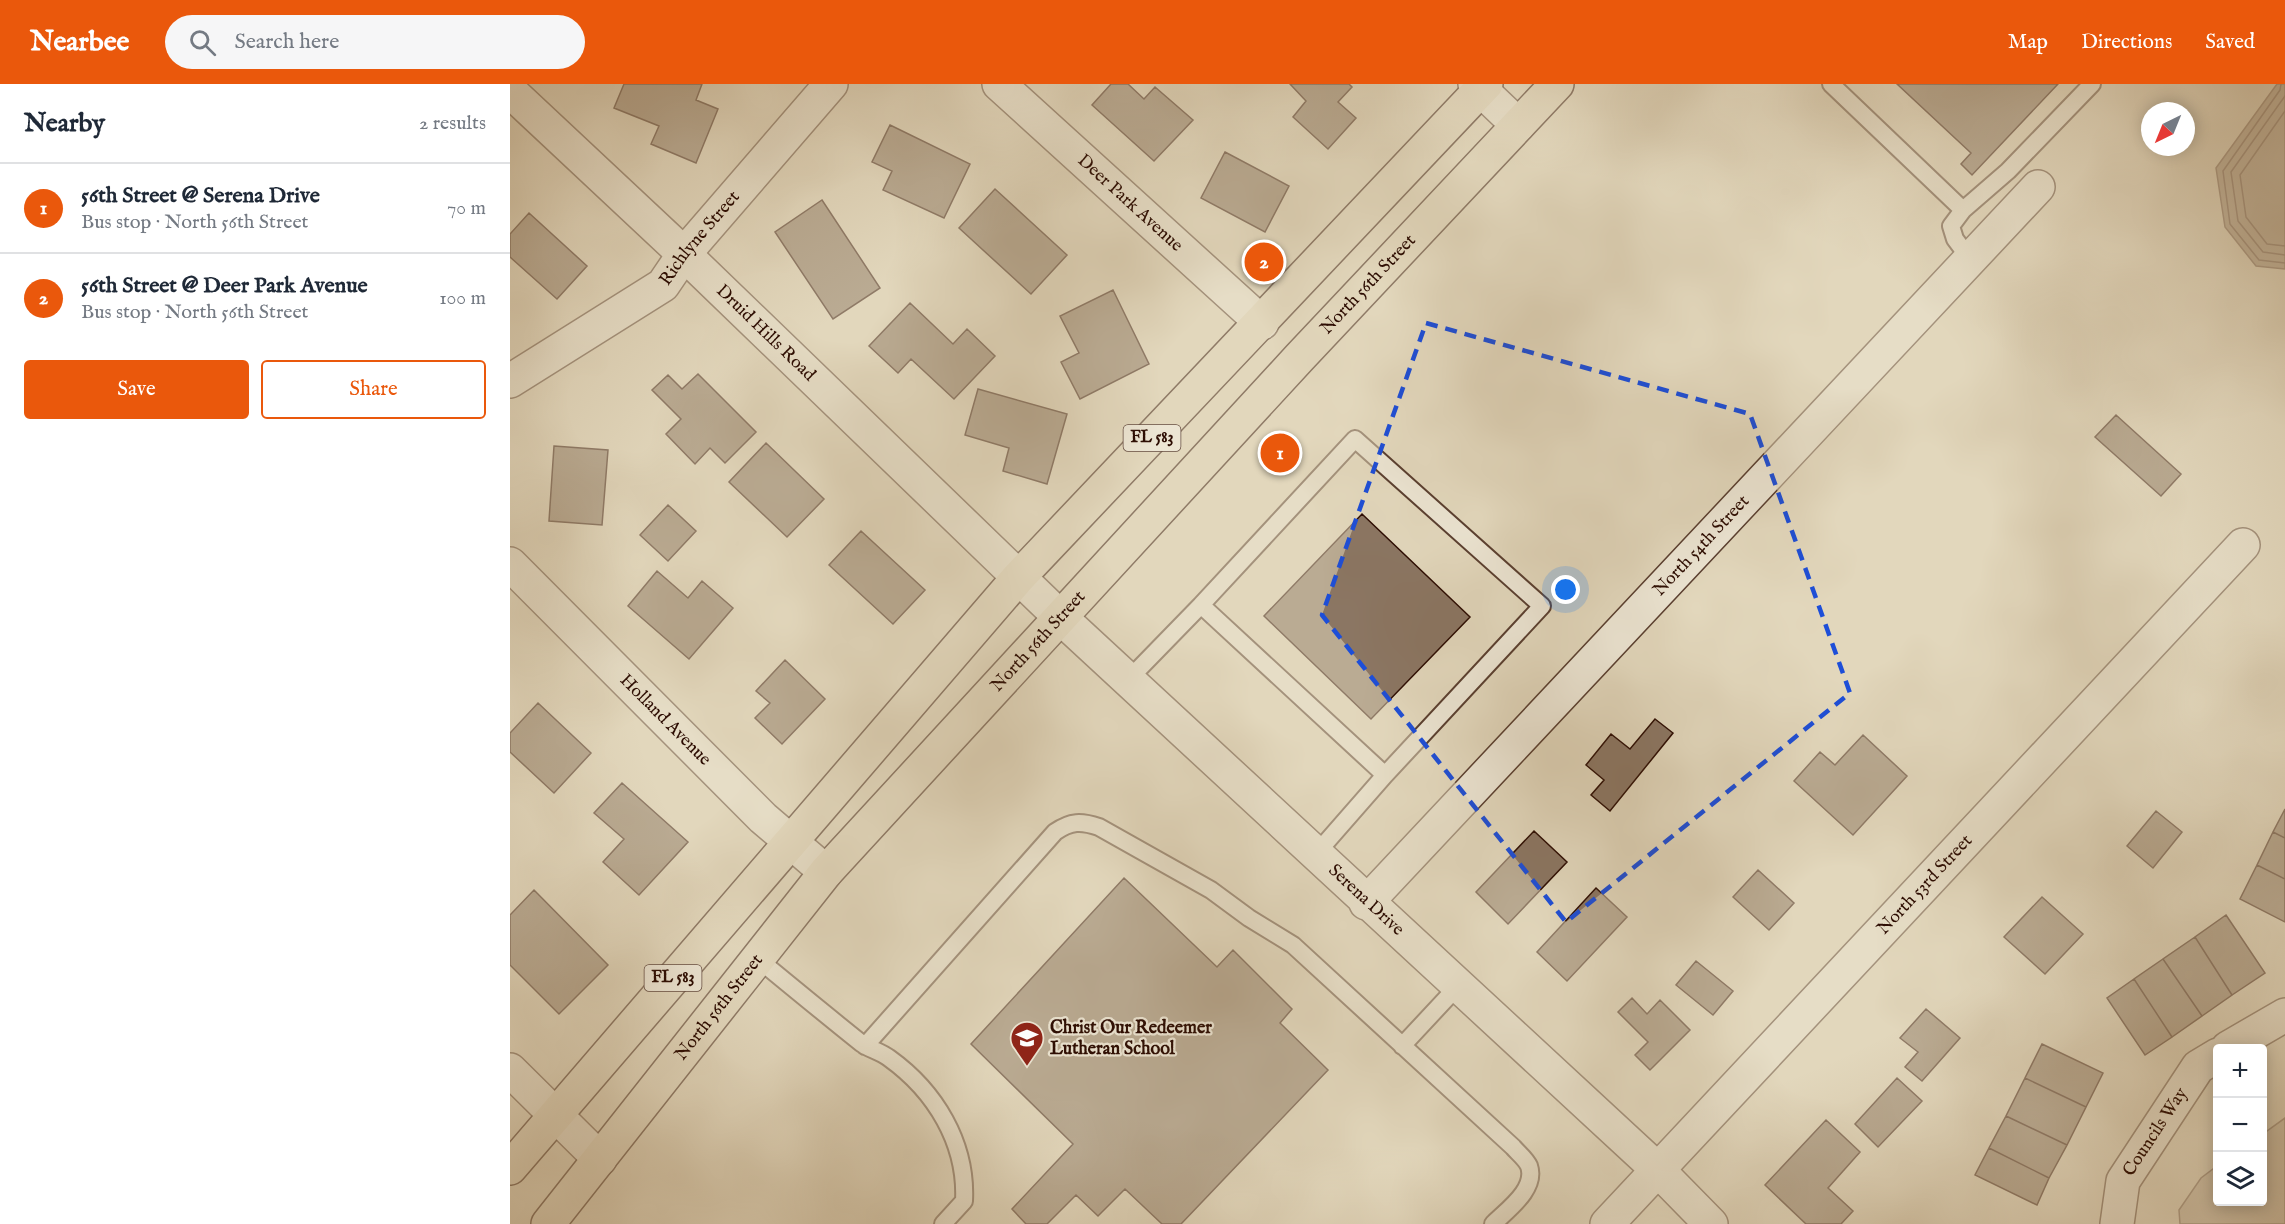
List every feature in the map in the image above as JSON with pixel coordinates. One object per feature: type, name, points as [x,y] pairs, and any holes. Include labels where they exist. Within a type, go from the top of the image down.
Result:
[{"type":"main road","name":"North 56th Street","points":[[548,1224],[826,872],[1060,617],[1557,84]]},
{"type":"main road","name":"FL 583","points":[[510,1168],[1018,578],[1262,323],[1481,86]]},
{"type":"street","name":"Richlyne Street","points":[[510,381],[663,285],[684,254],[831,84]]},
{"type":"street","name":"Deer Park Avenue","points":[[999,84],[1262,323]]},
{"type":"street","points":[[1481,86],[1518,125]]},
{"type":"street","name":"Druid Hills Road","points":[[510,91],[684,254],[1018,578]]},
{"type":"street","name":"North 54th Street","points":[[1366,903],[2038,187]]},
{"type":"street","name":"North 53rd Street","points":[[1607,1224],[2243,545]]},
{"type":"street","name":"Holland Avenue","points":[[510,564],[763,818],[826,872]]},
{"type":"street","name":"Serena Drive","points":[[1018,578],[1366,903],[1657,1170],[1712,1224]]},
{"type":"street","points":[[2236,1044],[2285,1015]]},
{"type":"street","name":"Councils Way","points":[[2117,1224],[2123,1181],[2198,1067],[2213,1058]]},
{"type":"street","points":[[510,1070],[600,1159]]},
{"type":"lane","points":[[1831,84],[1963,210]]},
{"type":"lane","points":[[1970,259],[1955,239],[1952,226],[1963,210],[2008,171],[2092,84]]},
{"type":"lane","points":[[1128,681],[1355,439],[1542,606],[1385,775],[1315,855]]},
{"type":"lane","points":[[1201,605],[1385,775]]},
{"type":"lane","points":[[865,1046],[1055,831],[1067,823],[1082,821],[1099,827],[1211,890],[1249,918],[1293,945],[1528,1164],[1531,1178],[1525,1191],[1493,1224]]},
{"type":"lane","points":[[758,959],[865,1046],[887,1056],[928,1091],[945,1119],[961,1159],[964,1174],[964,1201],[943,1224]]},
{"type":"lane","points":[[1402,1046],[1457,987]]},
{"type":"highlighted area","points":[[1426,323],[1750,414],[1850,693],[1566,922],[1322,615]]},
{"type":"shaded area","points":[[2285,1118],[2285,1224],[2180,1224],[2179,1210],[2201,1178],[2213,1169],[2213,1206],[2267,1206],[2267,1131]]},
{"type":"water","points":[[2277,84],[2285,84],[2285,269],[2256,266],[2225,227],[2216,168]]},
{"type":"building","points":[[624,84],[702,84],[696,100],[718,109],[696,163],[651,144],[659,126],[614,108]]},
{"type":"building","points":[[1111,84],[1128,84],[1144,99],[1155,87],[1193,120],[1154,161],[1092,105]]},
{"type":"building","points":[[1290,84],[1349,84],[1352,87],[1338,102],[1356,118],[1328,149],[1293,117],[1306,101]]},
{"type":"building","points":[[1897,84],[2058,84],[1972,175],[1961,164],[1971,153]]},
{"type":"building","points":[[890,125],[970,164],[944,218],[883,190],[892,171],[872,162]]},
{"type":"building","points":[[1225,152],[1289,186],[1265,232],[1201,198]]},
{"type":"building","points":[[995,189],[1067,255],[1031,294],[959,228]]},
{"type":"building","points":[[822,200],[880,288],[833,319],[775,232]]},
{"type":"building","points":[[529,213],[587,266],[557,299],[510,257],[510,234]]},
{"type":"building","points":[[1113,290],[1149,364],[1080,399],[1061,362],[1079,353],[1060,316]]},
{"type":"building","points":[[910,303],[953,344],[967,329],[995,356],[954,399],[911,359],[898,373],[869,346]]},
{"type":"building","points":[[698,374],[756,432],[725,463],[710,448],[695,464],[666,434],[681,419],[652,390],[668,375],[682,389]]},
{"type":"building","points":[[978,389],[1067,414],[1047,484],[1003,471],[1009,448],[965,435]]},
{"type":"building","points":[[2116,415],[2181,474],[2161,496],[2095,437]]},
{"type":"building","points":[[766,443],[824,499],[787,537],[729,482]]},
{"type":"building","points":[[554,446],[608,450],[602,525],[549,521]]},
{"type":"building","points":[[668,505],[696,531],[668,561],[640,535]]},
{"type":"building","points":[[1362,514],[1470,617],[1371,719],[1264,616]]},
{"type":"building","points":[[861,531],[925,590],[893,624],[829,565]]},
{"type":"building","points":[[657,571],[688,598],[702,581],[733,608],[689,659],[628,606]]},
{"type":"building","points":[[785,660],[825,699],[782,744],[755,718],[770,703],[756,691]]},
{"type":"building","points":[[538,703],[591,753],[554,793],[510,752],[510,733]]},
{"type":"building","points":[[1655,719],[1673,733],[1610,811],[1591,795],[1604,780],[1586,765],[1611,734],[1630,749]]},
{"type":"building","points":[[1863,735],[1907,776],[1853,835],[1794,781],[1820,752],[1835,765]]},
{"type":"building","points":[[622,783],[688,842],[639,895],[603,862],[624,839],[594,813]]},
{"type":"building","points":[[2285,809],[2285,838],[2273,832]]},
{"type":"building","points":[[2156,811],[2182,832],[2153,868],[2127,846]]},
{"type":"building","points":[[1534,831],[1567,862],[1508,924],[1476,892]]},
{"type":"building","points":[[2273,832],[2285,838],[2285,879],[2257,865]]},
{"type":"building","points":[[2257,865],[2285,879],[2285,922],[2240,899]]},
{"type":"building","points":[[1758,870],[1794,903],[1769,930],[1733,897]]},
{"type":"building","points":[[1124,878],[1217,967],[1233,950],[1292,1009],[1280,1023],[1328,1070],[1181,1224],[1162,1224],[1125,1189],[1098,1216],[1076,1195],[1047,1224],[1026,1224],[1012,1209],[1073,1144],[971,1044]]},
{"type":"building","points":[[1596,888],[1627,917],[1567,981],[1537,952]]},
{"type":"building","points":[[534,890],[608,965],[559,1014],[510,965],[510,915]]},
{"type":"building","points":[[2042,897],[2083,934],[2045,974],[2004,937]]},
{"type":"building","points":[[2226,915],[2265,973],[2232,995],[2195,937]]},
{"type":"building","points":[[2195,937],[2232,995],[2202,1016],[2163,959]]},
{"type":"building","points":[[2163,959],[2202,1016],[2172,1037],[2134,979]]},
{"type":"building","points":[[1696,961],[1733,991],[1713,1015],[1676,985]]},
{"type":"building","points":[[2134,979],[2172,1037],[2145,1055],[2107,998]]},
{"type":"building","points":[[1632,998],[1647,1014],[1660,1000],[1690,1030],[1650,1070],[1635,1055],[1648,1042],[1618,1012]]},
{"type":"building","points":[[1926,1009],[1960,1038],[1922,1081],[1905,1067],[1918,1052],[1900,1038]]},
{"type":"building","points":[[2042,1044],[2103,1073],[2086,1107],[2025,1078]]},
{"type":"building","points":[[1897,1078],[1922,1101],[1878,1147],[1855,1124]]},
{"type":"building","points":[[2025,1078],[2086,1107],[2067,1145],[2006,1116]]},
{"type":"building","points":[[2006,1116],[2067,1145],[2049,1178],[1989,1148]]},
{"type":"building","points":[[1826,1120],[1860,1152],[1828,1188],[1853,1211],[1841,1224],[1806,1224],[1765,1185]]},
{"type":"building","points":[[1989,1148],[2049,1178],[2037,1205],[1975,1175]]},
{"type":"place","name":"56th Street @ Deer Park Avenue","points":[[1264,262]]},
{"type":"place","name":"56th Street @ Serena Drive","points":[[1280,453]]},
{"type":"place","name":"Christ Our Redeemer Lutheran School","points":[[1027,1067]]}]
